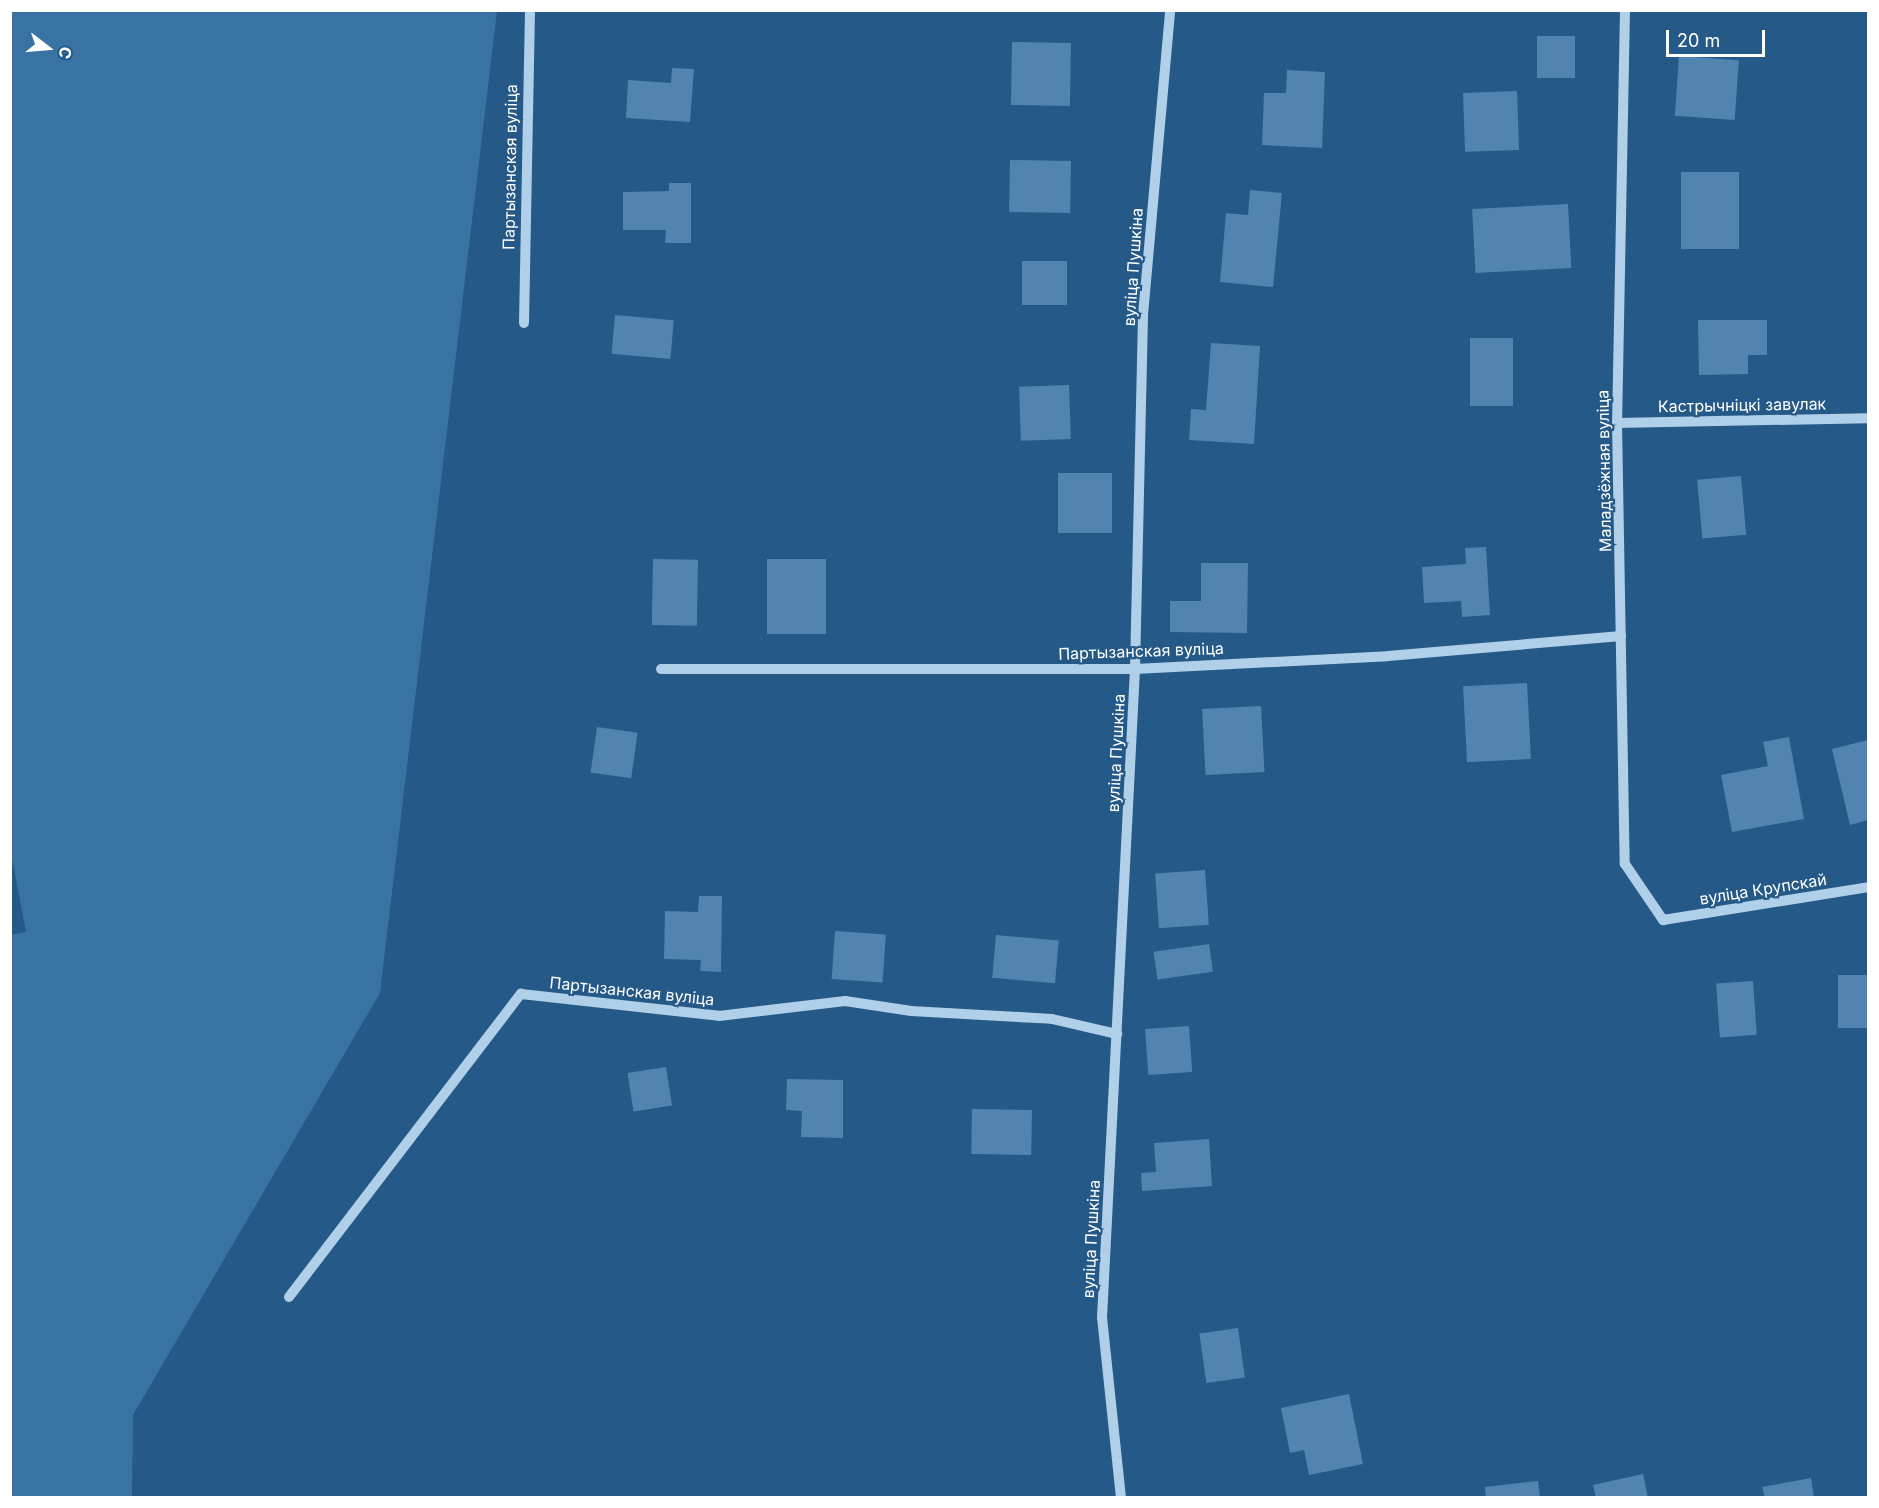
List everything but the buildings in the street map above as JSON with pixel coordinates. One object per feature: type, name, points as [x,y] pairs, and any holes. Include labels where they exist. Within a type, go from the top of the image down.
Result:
[{"type":"street","name":"Партызанская вуліца","points":[[524,323],[530,10]]},
{"type":"street","name":"вуліца Пушкіна","points":[[1121,1497],[1102,1318],[1135,669],[1143,315],[1170,10]]},
{"type":"street","name":"Маладзёжная вуліца","points":[[1624,10],[1617,423],[1625,864],[1663,920]]},
{"type":"street","name":"Кастрычніцкі завулак","points":[[1617,423],[1869,418]]},
{"type":"street","name":"Партызанская вуліца","points":[[661,669],[1135,669],[1388,656],[1621,636]]},
{"type":"street","name":"вуліца Крупскай","points":[[1663,920],[1869,887]]},
{"type":"street","name":"Партызанская вуліца","points":[[289,1297],[521,994],[719,1016],[845,1001],[911,1011],[1052,1019],[1117,1034]]},
{"type":"shaded area","points":[[10,11],[497,11],[380,993],[133,1415],[132,1497],[11,1497],[10,935],[26,932],[10,848]]}]
